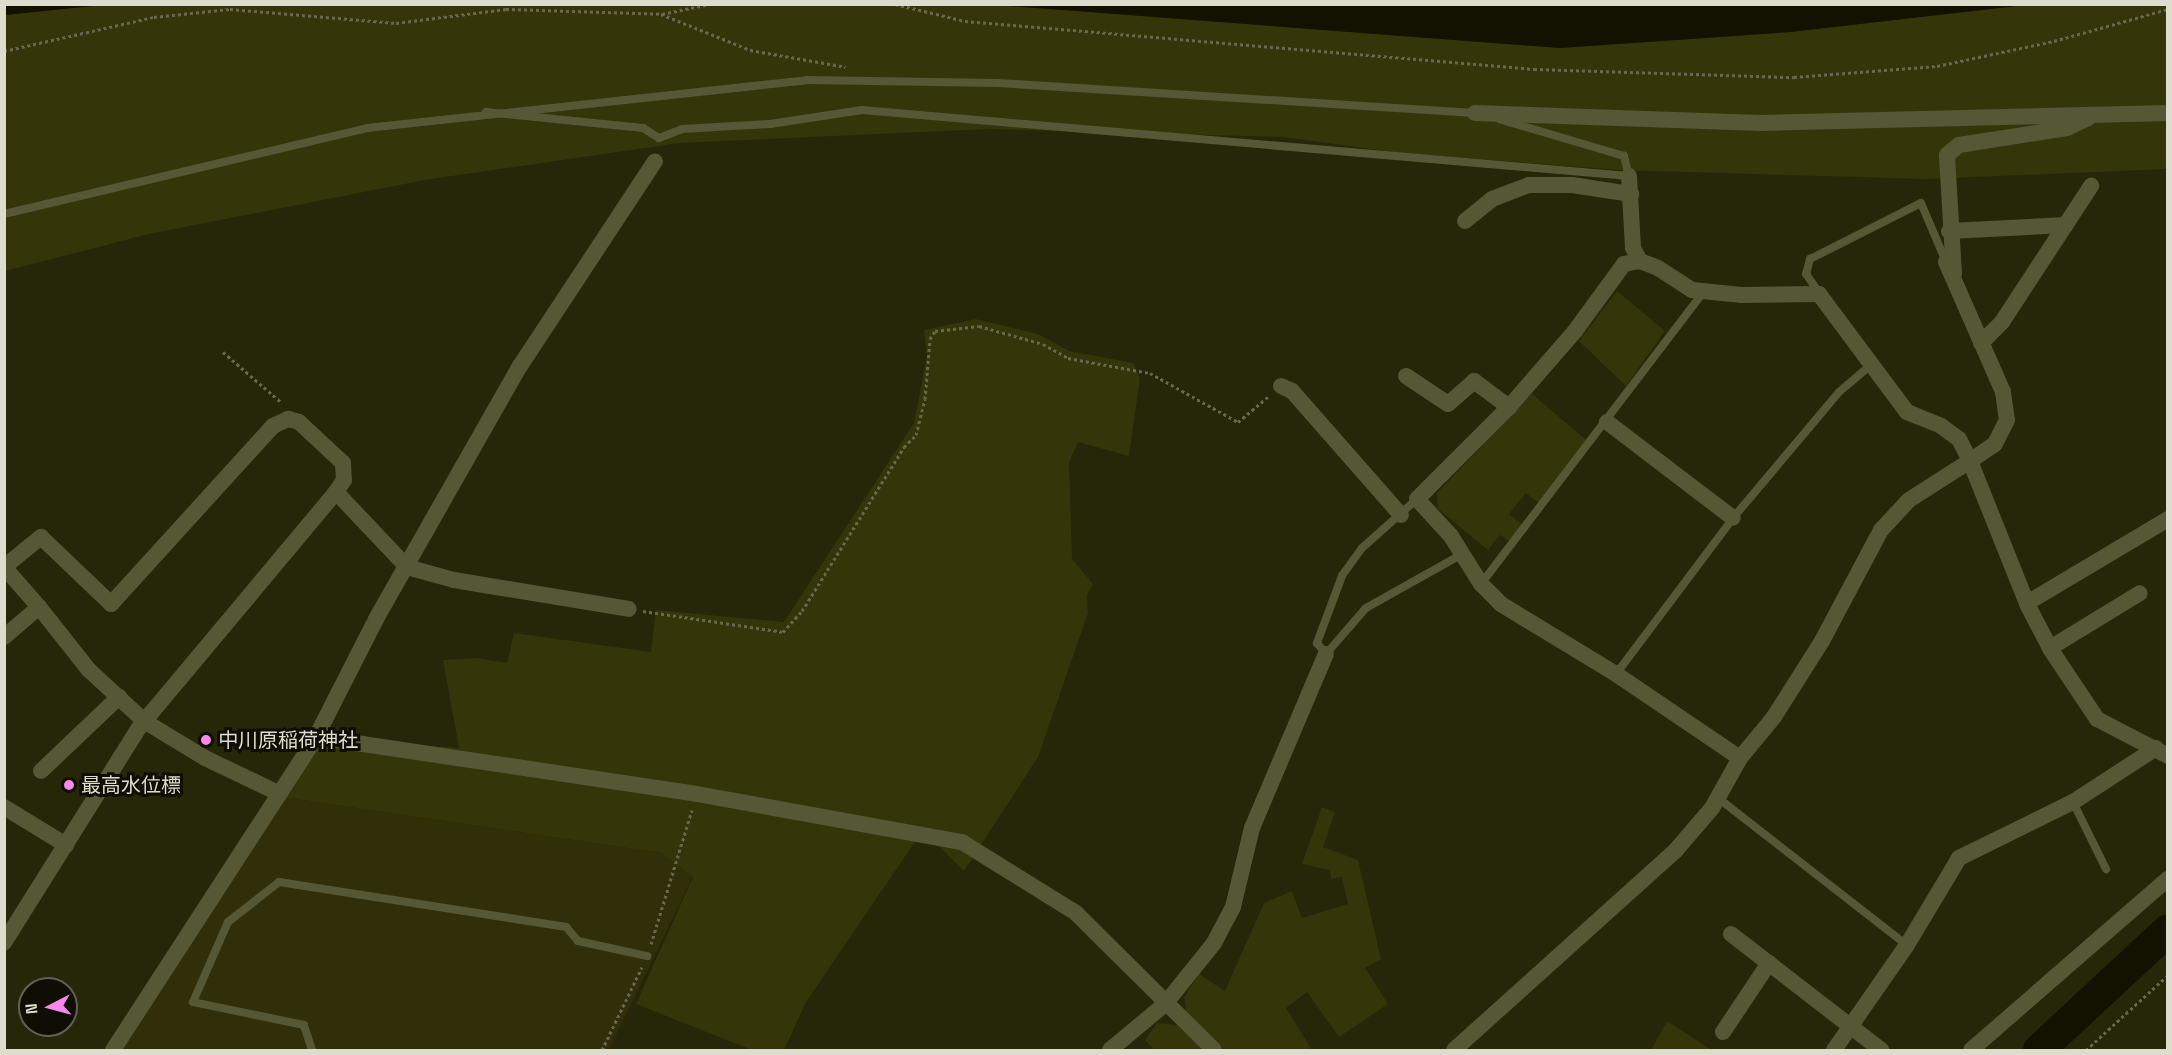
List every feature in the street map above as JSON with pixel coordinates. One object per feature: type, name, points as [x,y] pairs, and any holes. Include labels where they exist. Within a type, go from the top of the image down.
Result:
[{"type":"street","points":[[1475,112],[1761,123],[2093,116],[2168,112]]},
{"type":"street","points":[[1954,278],[1949,231],[1947,155],[1959,145],[2067,128],[2093,116]]},
{"type":"street","points":[[113,1050],[316,738],[406,567],[520,366],[655,161]]},
{"type":"street","points":[[1629,176],[1633,248],[1640,261],[1692,290],[1742,295],[1819,294],[1906,412],[1941,426],[1959,439],[2027,603],[2050,648],[2097,719],[2162,752]]},
{"type":"street","points":[[1465,222],[1492,200],[1529,185],[1572,185],[1631,194]]},
{"type":"street","points":[[1981,343],[2002,322],[2091,186]]},
{"type":"street","points":[[1949,231],[2066,225]]},
{"type":"street","points":[[1640,261],[1624,264],[1575,331],[1509,407],[1417,499],[1464,552],[1481,584],[1527,622],[1616,674],[1740,759]]},
{"type":"street","points":[[1454,1050],[1676,850],[1718,798],[1740,759],[1774,717],[1822,641],[1881,530],[1909,500],[1995,444],[2007,420],[2003,392],[1947,262]]},
{"type":"street","points":[[1406,376],[1448,404],[1474,381],[1509,407]]},
{"type":"street","points":[[1281,386],[1292,391],[1401,515]]},
{"type":"street","points":[[4,943],[144,721],[344,480],[343,463],[299,422],[288,418],[273,426],[111,603],[41,537],[4,567],[89,670],[144,721],[205,758],[280,794]]},
{"type":"street","points":[[1607,422],[1733,518]]},
{"type":"street","points":[[336,492],[406,567],[454,580],[629,609]]},
{"type":"street","points":[[2027,603],[2168,519]]},
{"type":"street","points":[[2050,648],[2140,593]]},
{"type":"street","points":[[4,637],[39,607]]},
{"type":"street","points":[[1110,1050],[1165,1004],[1214,944],[1233,907],[1252,828],[1326,654]]},
{"type":"street","points":[[41,771],[120,698]]},
{"type":"street","points":[[316,738],[697,794],[962,842],[1076,913],[1165,1004],[1214,1050]]},
{"type":"street","points":[[1834,1050],[1853,1027],[1907,945],[1959,858],[2073,802],[2162,752]]},
{"type":"street","points":[[4,807],[66,845]]},
{"type":"street","points":[[1971,1050],[2168,879]]},
{"type":"street","points":[[1731,934],[1881,1050]]},
{"type":"street","points":[[1723,1032],[1769,963]]},
{"type":"lane","points":[[4,214],[357,130],[486,112],[807,80],[889,79],[1475,112],[1624,156],[1629,176],[862,110],[770,124],[682,129],[659,138],[643,129],[486,112]]},
{"type":"lane","points":[[1819,294],[1806,274],[1810,258],[1921,203],[1947,262]]},
{"type":"lane","points":[[1481,584],[1607,422],[1705,290]]},
{"type":"lane","points":[[1616,674],[1733,518],[1839,392],[1871,365]]},
{"type":"lane","points":[[1417,499],[1362,548],[1342,576],[1317,643],[1326,654],[1366,608],[1464,552]]},
{"type":"lane","points":[[1718,798],[1907,945]]},
{"type":"lane","points":[[2073,802],[2106,869]]},
{"type":"lane","points":[[312,1050],[304,1026],[193,1002],[228,922],[279,882],[566,927],[578,941],[647,956]]},
{"type":"path","points":[[4,51],[154,17],[230,9],[396,23],[506,9],[661,14],[710,4]]},
{"type":"path","points":[[895,4],[965,21],[1534,69],[1794,77],[1937,66],[2054,40],[2168,9]]},
{"type":"path","points":[[661,14],[750,50],[857,68]]},
{"type":"path","points":[[629,609],[783,632],[802,611],[904,447],[916,435],[925,399],[930,339],[935,331],[979,326],[1043,344],[1068,358],[1150,373],[1238,422],[1281,386]]},
{"type":"path","points":[[223,352],[282,402],[288,418]]},
{"type":"path","points":[[602,1050],[647,956],[697,794]]},
{"type":"path","points":[[2086,1050],[2168,975]]},
{"type":"shaded area","points":[[5,4],[103,4],[103,5],[5,15]]},
{"type":"shaded area","points":[[103,4],[996,4],[1560,48],[1790,32],[2025,5],[2167,5],[2167,169],[1927,179],[1618,170],[1401,153],[1283,137],[988,129],[679,143],[425,180],[149,234],[5,271],[5,15]]},
{"type":"shaded area","points":[[996,5],[2025,5],[1790,32],[1560,48]]},
{"type":"shaded area","points":[[1617,291],[1665,331],[1626,386],[1579,341]]},
{"type":"shaded area","points":[[976,319],[1038,334],[1069,351],[1133,363],[1140,378],[1129,456],[1078,442],[1069,462],[1072,559],[1093,584],[1087,595],[1088,613],[1038,757],[964,871],[923,830],[806,1002],[784,1050],[752,1050],[636,1004],[693,877],[662,853],[282,797],[323,740],[459,748],[443,660],[476,658],[507,663],[514,633],[651,652],[656,610],[784,622],[914,423],[927,356],[924,330]]},
{"type":"shaded area","points":[[1532,394],[1591,444],[1542,506],[1526,493],[1509,514],[1524,526],[1512,543],[1500,535],[1488,550],[1438,509],[1437,493]]},
{"type":"shaded area","points":[[282,797],[662,853],[693,876],[609,1050],[120,1050]]},
{"type":"shaded area","points":[[1322,807],[1335,812],[1323,847],[1358,860],[1381,959],[1365,968],[1388,1004],[1339,1037],[1307,992],[1286,1008],[1312,1050],[1224,1050],[1187,1015],[1184,997],[1199,974],[1225,991],[1264,903],[1292,891],[1302,918],[1348,904],[1342,877],[1331,879],[1330,870],[1302,864]]},
{"type":"shaded area","points":[[1667,1021],[1712,1050],[1651,1050]]},
{"type":"shaded area","points":[[1157,1023],[1177,1025],[1203,1050],[1154,1050],[1145,1040]]},
{"type":"waterway","points":[[2039,1050],[2168,930]]},
{"type":"place","name":"中川原稲荷神社","points":[[206,740]]},
{"type":"place","name":"最高水位標","points":[[69,785]]}]
